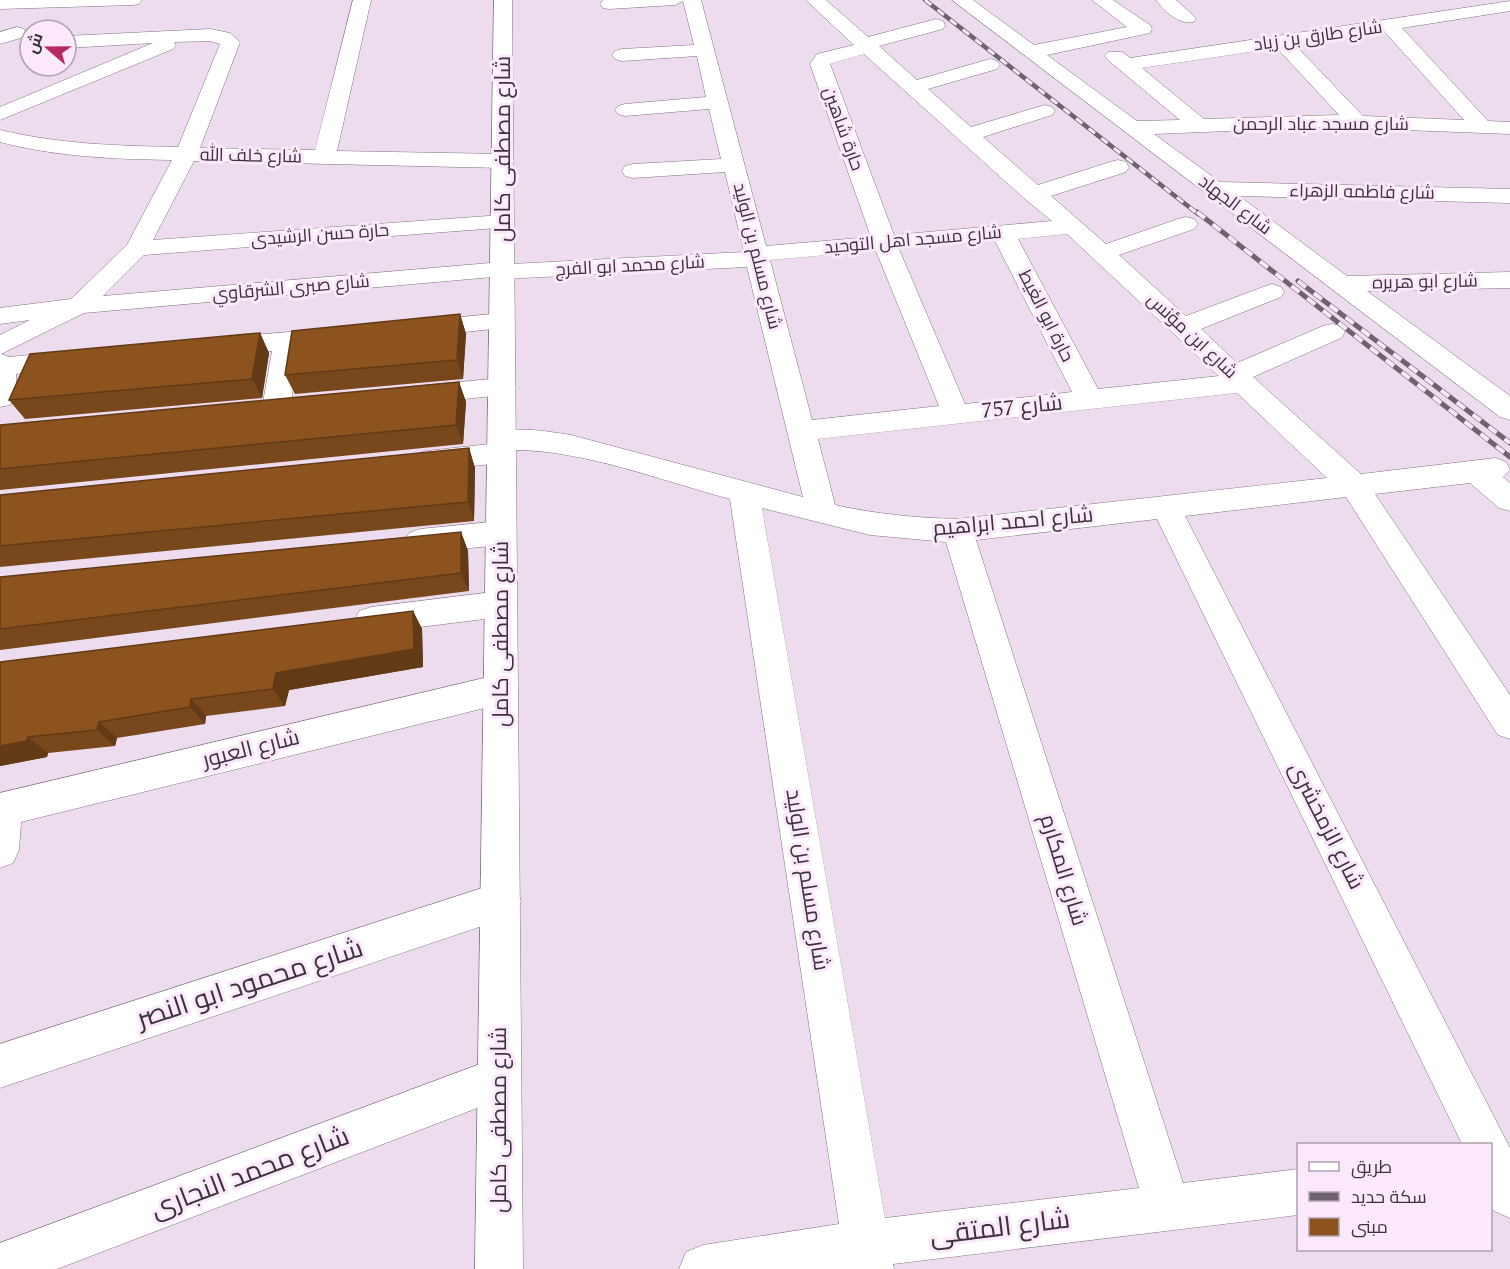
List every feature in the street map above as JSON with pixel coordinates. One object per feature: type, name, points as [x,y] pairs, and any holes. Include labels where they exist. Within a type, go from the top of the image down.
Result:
[{"type":"street","points":[[9,3],[133,0]]},
{"type":"street","points":[[324,158],[362,0]]},
{"type":"street","name":"شارع مصطفى كامل","points":[[499,1269],[503,0]]},
{"type":"street","points":[[609,4],[675,0]]},
{"type":"street","name":"شارع مسلم بن الوليد","points":[[692,0],[822,513]]},
{"type":"street","name":"شارع الجهاد","points":[[961,0],[1510,410]]},
{"type":"street","points":[[1031,52],[1143,29],[1101,0]]},
{"type":"street","points":[[1165,0],[1187,18]]},
{"type":"street","name":"شارع ابن مؤنس","points":[[823,1],[866,45],[1102,253],[1354,485],[1510,724]]},
{"type":"street","name":"شارع طارق بن زياد","points":[[1125,64],[1508,10]]},
{"type":"street","points":[[866,45],[936,25]]},
{"type":"street","points":[[1389,25],[1481,126]]},
{"type":"street","points":[[1,358],[79,306],[137,248],[186,155],[230,42],[217,35],[78,41]]},
{"type":"street","points":[[0,114],[188,36]]},
{"type":"street","points":[[1095,40],[1200,126]]},
{"type":"street","points":[[1281,41],[1356,121]]},
{"type":"street","name":"حارة شاهين","points":[[866,45],[824,58],[820,64],[885,243]]},
{"type":"street","points":[[622,56],[705,50]]},
{"type":"street","points":[[913,87],[990,65]]},
{"type":"street","points":[[625,110],[718,102]]},
{"type":"street","points":[[967,135],[1045,111]]},
{"type":"street","name":"شارع مسجد عباد الرحمن","points":[[1132,128],[1356,121],[1510,128]]},
{"type":"street","name":"شارع خلف الله","points":[[0,136],[32,144],[106,152],[502,161]]},
{"type":"street","points":[[633,171],[734,165]]},
{"type":"street","points":[[1033,194],[1118,167]]},
{"type":"street","name":"شارع فاطمه الزهراء","points":[[1214,189],[1510,196]]},
{"type":"street","name":"حارة حسن الرشيدى","points":[[137,248],[502,222]]},
{"type":"street","points":[[1102,253],[1186,224]]},
{"type":"street","name":"شارع مسجد اهل التوحيد","points":[[757,256],[1070,227]]},
{"type":"street","name":"حارة ابو الغيط","points":[[1003,233],[1089,399]]},
{"type":"street","points":[[885,243],[956,414]]},
{"type":"street","name":"شارع محمد ابو الفرج","points":[[502,271],[757,256]]},
{"type":"street","name":"شارع صبرى الشرقاوي","points":[[0,316],[79,306],[502,271]]},
{"type":"street","name":"شارع ابو هريره","points":[[1340,284],[1510,280]]},
{"type":"street","points":[[1183,327],[1272,292]]},
{"type":"street","points":[[395,331],[502,321]]},
{"type":"street","name":"شارع 757","points":[[802,431],[1089,399],[1238,379],[1332,332]]},
{"type":"street","points":[[193,349],[359,334]]},
{"type":"street","points":[[276,408],[288,341]]},
{"type":"street","points":[[1,358],[98,357]]},
{"type":"street","points":[[0,398],[3,391],[1,358]]},
{"type":"street","points":[[1480,388],[1510,386]]},
{"type":"street","points":[[395,397],[502,387]]},
{"type":"street","name":"شارع احمد ابراهيم","points":[[394,464],[540,440],[571,446],[822,513],[911,529],[958,531],[1486,470],[1510,500]]},
{"type":"street","name":"شارع مسلم بن الوليد","points":[[744,491],[868,1257]]},
{"type":"street","name":"شارع الزمخشرى","points":[[1166,508],[1485,1143]]},
{"type":"street","name":"شارع المكارم","points":[[958,531],[1168,1208]]},
{"type":"street","points":[[394,543],[501,533]]},
{"type":"street","points":[[338,624],[501,604]]},
{"type":"street","name":"شارع العبور","points":[[1,809],[501,689]]},
{"type":"street","points":[[0,850],[1,809]]},
{"type":"street","name":"شارع محمود ابو النصر","points":[[0,1066],[501,901]]},
{"type":"street","name":"شارع محمد النجارى","points":[[0,1267],[499,1079]]},
{"type":"street","name":"شارع المتقى","points":[[703,1269],[868,1257],[1168,1208],[1297,1192]]},
{"type":"building","points":[[460,314],[457,360],[285,375],[292,331]]},
{"type":"building","points":[[260,333],[252,379],[9,400],[30,354]]},
{"type":"building","points":[[459,382],[456,425],[0,469],[0,425]]},
{"type":"building","points":[[469,448],[468,502],[0,546],[0,495]]},
{"type":"building","points":[[461,532],[461,573],[0,629],[0,577]]},
{"type":"building","points":[[413,611],[414,649],[276,673],[273,689],[191,699],[190,707],[99,722],[97,730],[28,737],[27,741],[0,746],[0,662]]},
{"type":"railway","points":[[925,0],[1198,214]]},
{"type":"railway","points":[[1197,212],[1510,457]]},
{"type":"railway","points":[[1298,281],[1510,443]]}]
